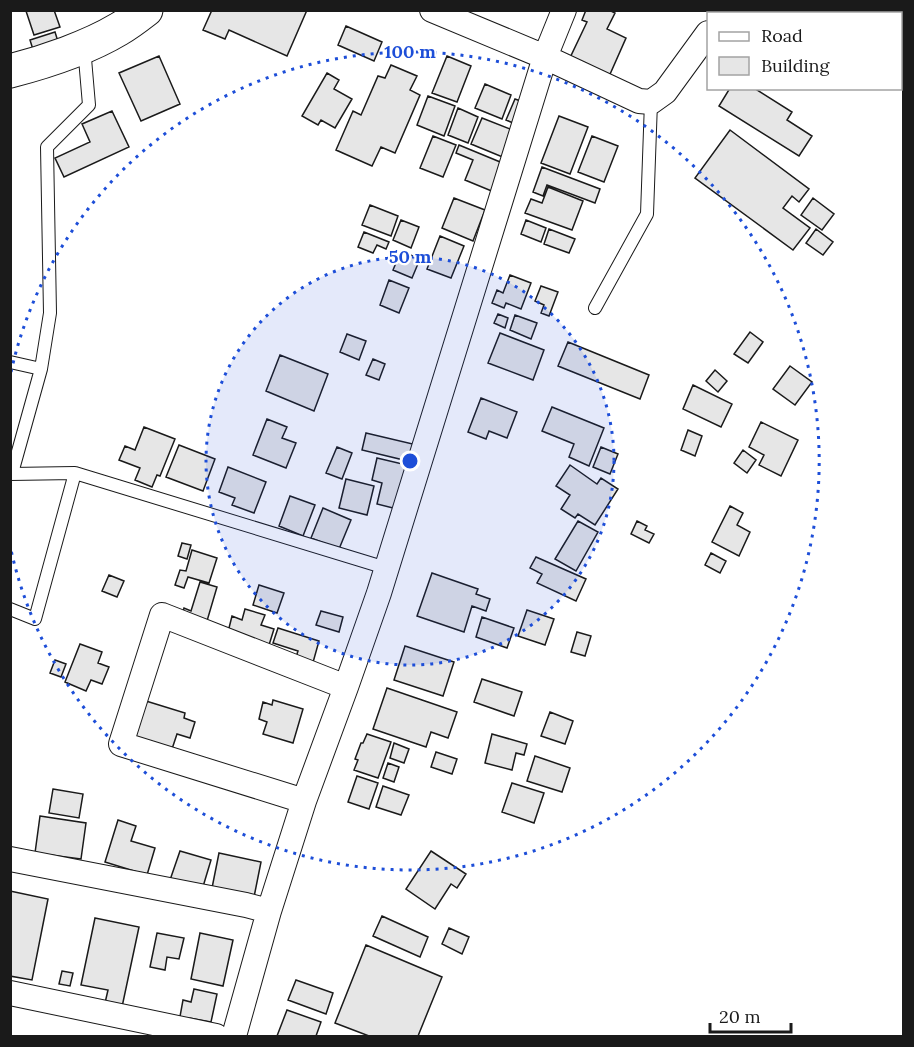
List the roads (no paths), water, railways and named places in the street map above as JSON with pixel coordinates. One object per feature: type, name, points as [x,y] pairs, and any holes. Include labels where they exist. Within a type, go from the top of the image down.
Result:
[{"type":"street","points":[[10,71],[84,46],[118,30],[146,10]]},
{"type":"street","points":[[432,10],[544,57],[639,101],[651,102],[665,92],[707,34]]},
{"type":"street","points":[[234,1036],[269,911],[304,801],[386,568],[544,57],[564,10]]},
{"type":"street","points":[[304,801],[121,744],[162,615],[346,687]]},
{"type":"street","points":[[10,859],[269,911]]},
{"type":"street","points":[[10,993],[216,1036]]},
{"type":"lane","points":[[84,46],[89,105],[48,147],[50,313],[41,369],[11,474],[75,473],[386,568]]},
{"type":"lane","points":[[595,308],[647,214],[651,102]]},
{"type":"lane","points":[[10,362],[41,369]]},
{"type":"lane","points":[[10,609],[35,619],[75,473]]}]
